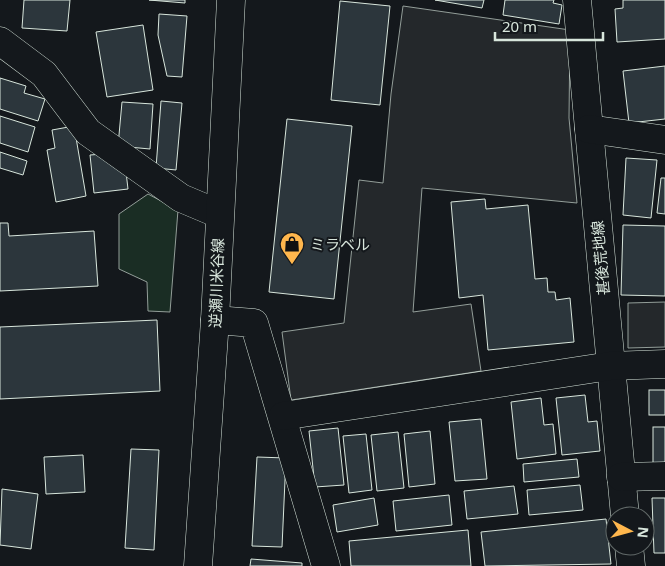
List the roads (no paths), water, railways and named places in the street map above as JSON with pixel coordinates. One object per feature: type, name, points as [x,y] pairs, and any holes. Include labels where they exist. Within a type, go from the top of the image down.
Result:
[{"type":"street","name":"逆瀬川米谷線","points":[[198,566],[215,320],[218,214],[231,0]]},
{"type":"street","name":"甚後荒地線","points":[[578,0],[588,129],[625,506]]},
{"type":"street","points":[[0,41],[44,74],[88,132],[181,198],[218,214]]},
{"type":"street","points":[[588,129],[665,140]]},
{"type":"street","points":[[215,320],[254,323],[326,566]]},
{"type":"street","points":[[282,416],[610,366],[665,364]]},
{"type":"street","points":[[621,477],[665,476]]},
{"type":"place","name":"ミラベル","points":[[292,265]]}]
